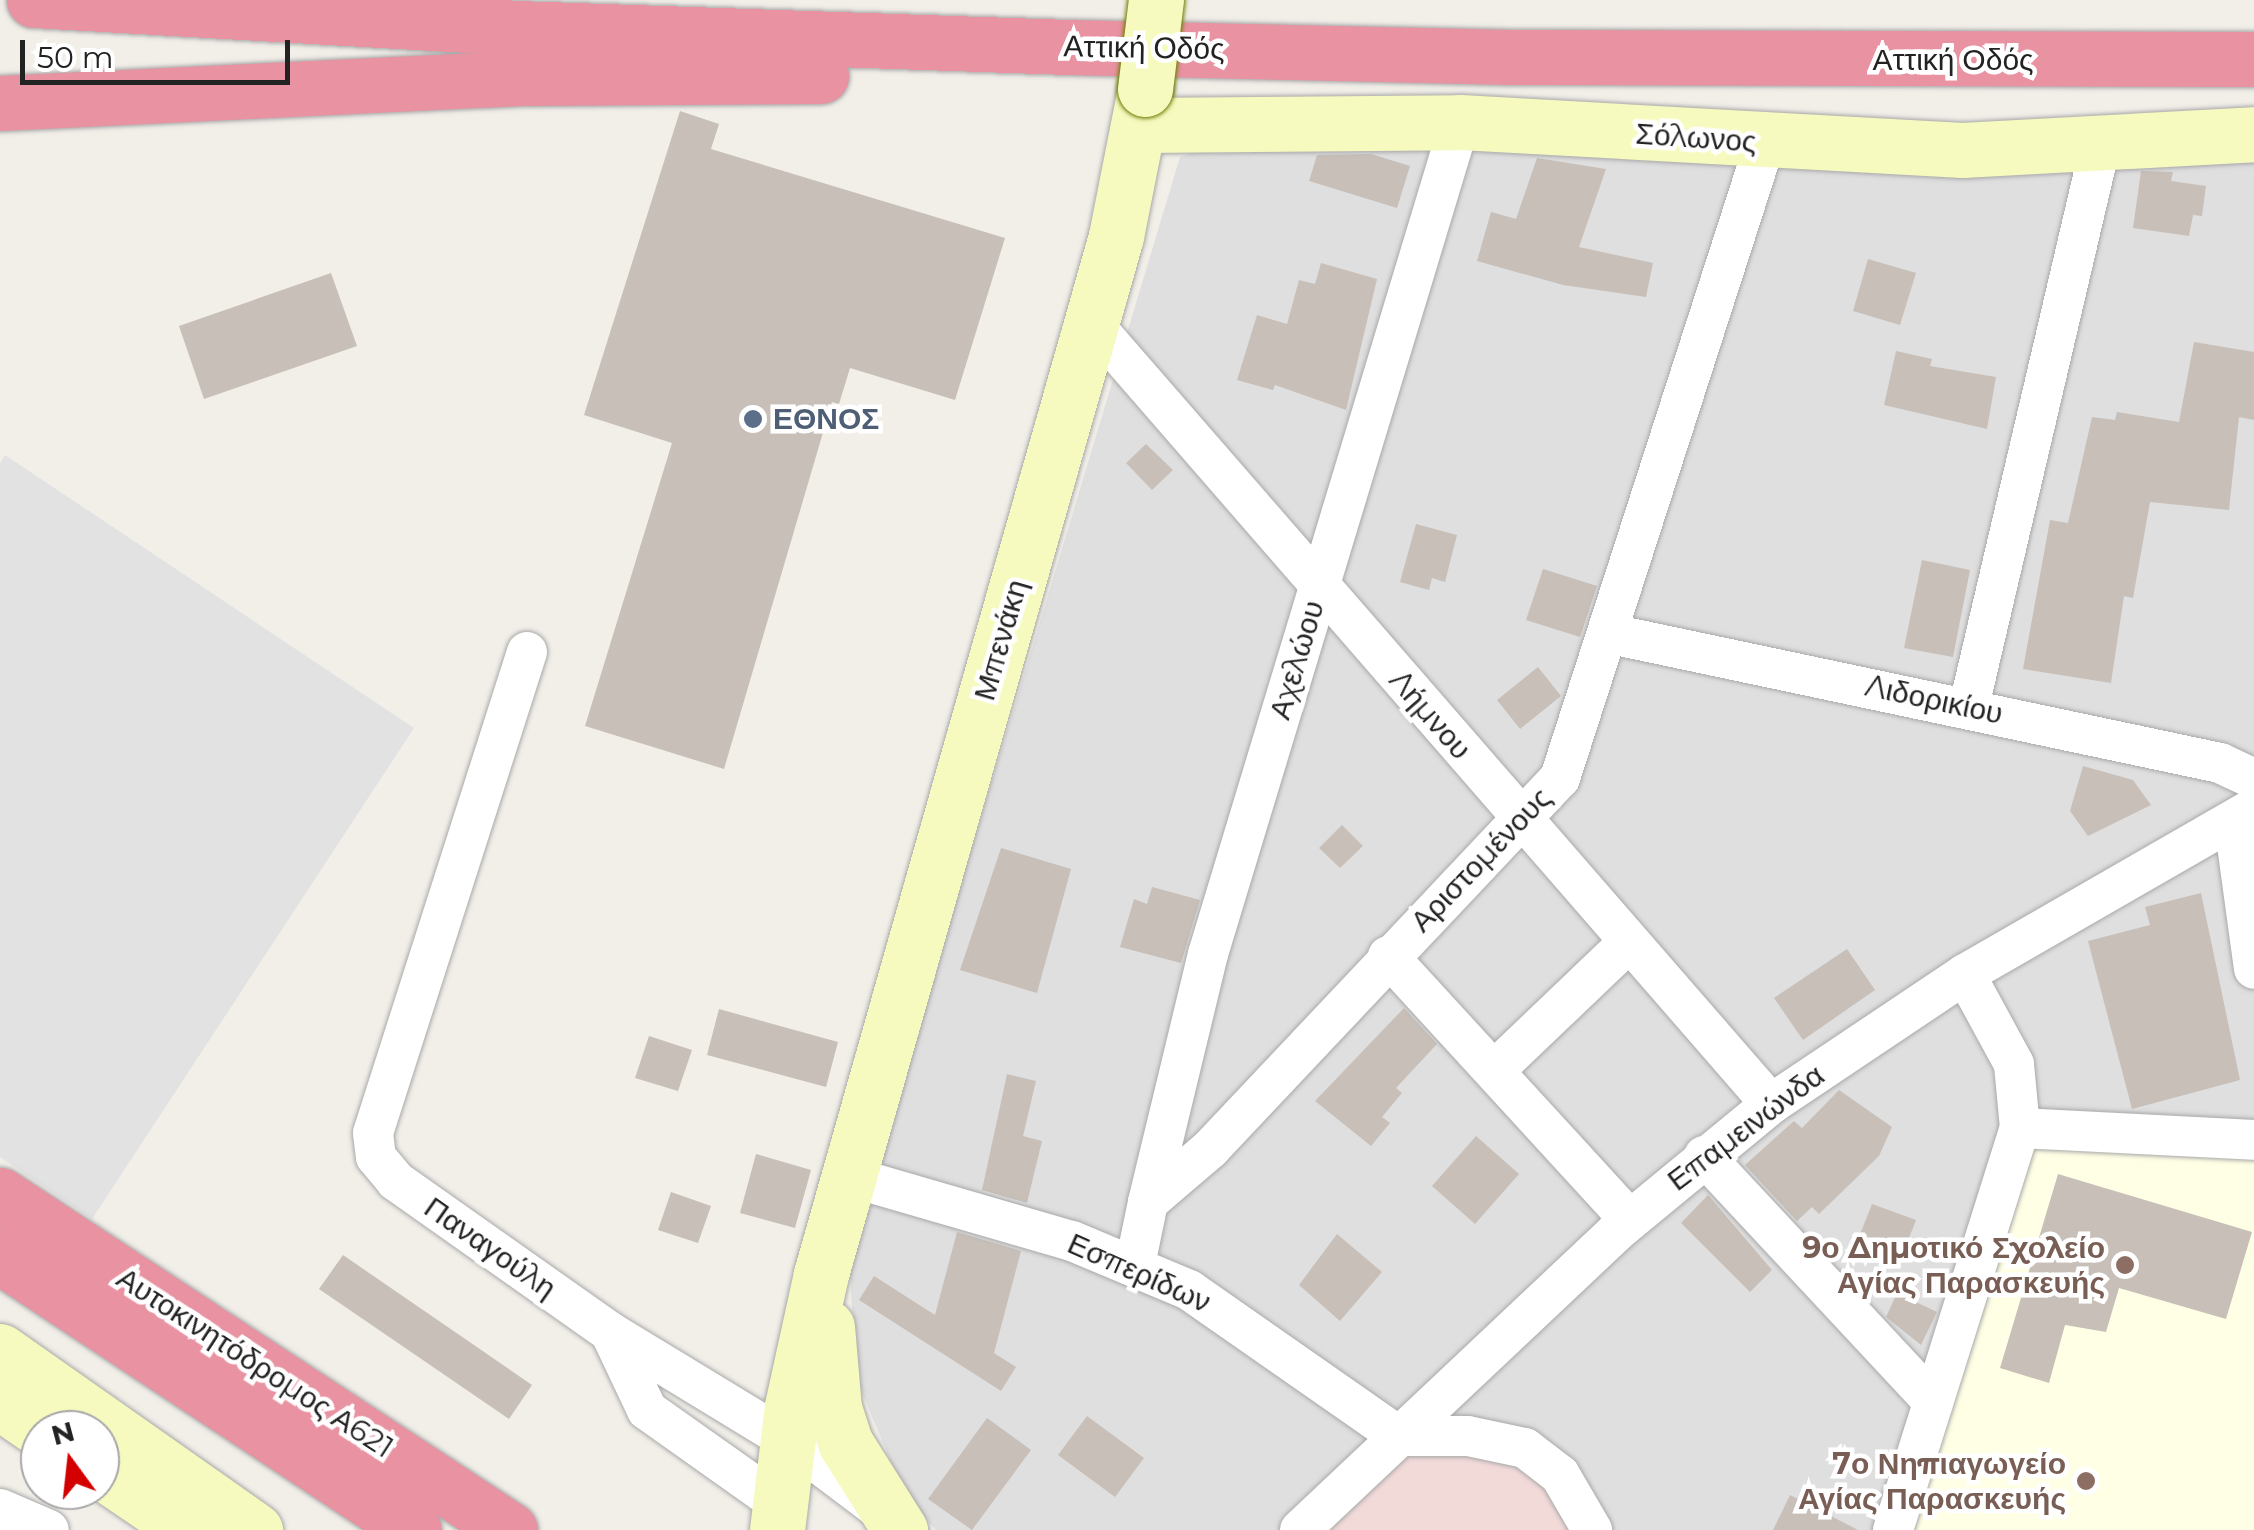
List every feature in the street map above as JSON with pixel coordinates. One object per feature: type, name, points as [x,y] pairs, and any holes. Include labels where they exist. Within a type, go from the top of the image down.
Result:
[{"type":"highway","name":"Αττική Οδός","points":[[34,0],[783,39],[1354,51],[2254,59]]},
{"type":"highway","points":[[0,102],[520,78],[1102,76],[1354,51]]},
{"type":"highway","name":"Αυτοκινητόδρομος Α621","points":[[0,1194],[100,1292],[414,1530]]},
{"type":"highway","name":"Αυτοκινητόδρομος Α621","points":[[0,1256],[100,1292],[510,1530]]},
{"type":"street","name":"Μπενάκη","points":[[821,1274],[1092,323],[1142,107],[1156,0]]},
{"type":"street","name":"Σόλωνος","points":[[1142,107],[1460,122],[1765,143],[2100,147],[2254,134]]},
{"type":"street","name":"Αχελώου","points":[[1148,1202],[1208,954],[1460,122]]},
{"type":"street","name":"Αριστομένους","points":[[1148,1202],[1210,1148],[1388,956],[1522,820],[1572,756],[1765,143]]},
{"type":"street","points":[[1969,706],[2100,147]]},
{"type":"street","name":"Λήμνου","points":[[1092,323],[1771,1104]]},
{"type":"street","name":"Λιδορικίου","points":[[1611,634],[1969,706],[2220,762],[2254,780]]},
{"type":"street","name":"Παναγούλη","points":[[527,652],[373,1133],[376,1158],[396,1181],[610,1332],[789,1441],[895,1524]]},
{"type":"street","points":[[2244,815],[2254,969]]},
{"type":"street","name":"Επαμεινώνδα","points":[[1300,1530],[1630,1220],[1771,1104],[1965,974],[2244,815]]},
{"type":"street","points":[[1497,1068],[1628,943]]},
{"type":"street","points":[[1388,956],[1497,1068],[1630,1220]]},
{"type":"street","points":[[1893,1530],[2020,1128],[2014,1064],[1965,974]]},
{"type":"street","points":[[2020,1128],[2254,1140]]},
{"type":"street","points":[[1704,1156],[1933,1402]]},
{"type":"street","name":"Εσπερίδων","points":[[848,1176],[1135,1265],[1230,1314],[1398,1436]]},
{"type":"street","points":[[1135,1265],[1148,1202]]},
{"type":"street","name":"Παναγούλη","points":[[783,1522],[789,1441],[821,1274]]},
{"type":"street","name":"Παναγούλη","points":[[821,1274],[834,1408],[865,1484],[895,1524]]},
{"type":"street","name":"Παναγούλη","points":[[610,1332],[647,1410],[783,1522]]},
{"type":"street","points":[[0,1351],[254,1530]]},
{"type":"street","points":[[1398,1436],[1484,1438],[1526,1448],[1560,1475],[1592,1530]]},
{"type":"street","points":[[120,1484],[188,1530]]},
{"type":"street","points":[[0,1510],[49,1530]]},
{"type":"shaded area","points":[[1262,127],[2254,145],[2254,1530],[936,1530],[906,1498],[856,1378],[849,1256],[1180,157]]},
{"type":"shaded area","points":[[5,455],[414,728],[92,1219],[0,1157],[0,463]]},
{"type":"shaded area","name":"9ο Δημοτικό Σχολείο Αγίας Παρασκευής","points":[[2042,1141],[2254,1154],[2254,1530],[1913,1530],[2028,1151]]},
{"type":"shaded area","points":[[1474,1437],[1554,1487],[1576,1530],[1300,1530],[1391,1438]]},
{"type":"building","points":[[680,111],[719,124],[711,149],[1005,238],[955,400],[850,368],[839,404],[832,402],[724,769],[585,726],[672,443],[584,415]]},
{"type":"building","points":[[1371,154],[1410,166],[1397,208],[1309,181],[1317,155]]},
{"type":"building","points":[[1537,158],[1606,169],[1579,247],[1653,263],[1646,297],[1563,285],[1477,261],[1491,212],[1516,219]]},
{"type":"building","points":[[2141,171],[2173,172],[2171,181],[2206,186],[2202,216],[2193,215],[2189,236],[2133,228]]},
{"type":"building","points":[[1868,259],[1916,273],[1900,325],[1853,311]]},
{"type":"building","points":[[1321,263],[1377,279],[1346,410],[1275,385],[1273,390],[1237,380],[1257,315],[1287,324],[1299,280],[1315,284]]},
{"type":"building","points":[[331,273],[357,346],[204,399],[179,326]]},
{"type":"building","points":[[2194,342],[2254,352],[2254,420],[2239,417],[2229,510],[2150,502],[2133,598],[2124,596],[2111,683],[2023,669],[2050,520],[2068,523],[2092,417],[2115,420],[2117,412],[2179,422]]},
{"type":"building","points":[[1896,351],[1932,359],[1930,366],[1996,377],[1987,429],[1884,405]]},
{"type":"building","points":[[1146,444],[1173,470],[1152,490],[1126,463]]},
{"type":"building","points":[[1416,524],[1457,535],[1445,582],[1432,578],[1429,590],[1400,582]]},
{"type":"building","points":[[1922,560],[1970,570],[1953,657],[1904,648]]},
{"type":"building","points":[[1543,569],[1597,586],[1580,637],[1526,620]]},
{"type":"building","points":[[1538,667],[1561,696],[1520,729],[1497,700]]},
{"type":"building","points":[[2083,766],[2133,780],[2151,805],[2088,836],[2070,811]]},
{"type":"building","points":[[1342,825],[1363,846],[1340,868],[1319,848]]},
{"type":"building","points":[[1001,848],[1071,869],[1037,993],[960,970]]},
{"type":"building","points":[[1152,887],[1200,900],[1181,963],[1120,947],[1134,899],[1147,904]]},
{"type":"building","points":[[2201,893],[2240,1080],[2132,1109],[2088,941],[2150,925],[2145,907]]},
{"type":"building","points":[[1847,949],[1875,990],[1803,1040],[1774,998]]},
{"type":"building","points":[[1404,1008],[1437,1044],[1396,1088],[1402,1093],[1382,1117],[1390,1123],[1371,1146],[1315,1101]]},
{"type":"building","points":[[719,1009],[838,1042],[826,1087],[707,1055]]},
{"type":"building","points":[[649,1036],[692,1050],[678,1091],[635,1078]]},
{"type":"building","points":[[1007,1074],[1036,1081],[1023,1136],[1042,1141],[1027,1203],[982,1190]]},
{"type":"building","points":[[1839,1090],[1892,1127],[1879,1156],[1819,1214],[1812,1207],[1797,1221],[1745,1165],[1794,1121],[1802,1128]]},
{"type":"building","points":[[1476,1136],[1519,1174],[1475,1224],[1432,1186]]},
{"type":"building","points":[[756,1154],[811,1170],[795,1228],[740,1213]]},
{"type":"building","points":[[2058,1174],[2252,1232],[2226,1319],[2119,1288],[2106,1332],[2065,1325],[2049,1383],[2000,1368]]},
{"type":"building","points":[[671,1192],[711,1206],[698,1243],[658,1230]]},
{"type":"building","points":[[1708,1195],[1772,1270],[1750,1292],[1681,1223]]},
{"type":"building","points":[[1872,1204],[1916,1220],[1899,1264],[1855,1247]]},
{"type":"building","points":[[957,1232],[1021,1251],[994,1353],[1016,1367],[1001,1391],[859,1300],[874,1276],[935,1315]]},
{"type":"building","points":[[1337,1234],[1382,1272],[1340,1321],[1299,1285]]},
{"type":"building","points":[[343,1255],[532,1385],[509,1419],[319,1289]]},
{"type":"building","points":[[1897,1293],[1937,1312],[1921,1345],[1886,1317]]},
{"type":"building","points":[[1087,1416],[1144,1458],[1115,1497],[1058,1455]]},
{"type":"building","points":[[987,1418],[1031,1450],[972,1530],[928,1499]]},
{"type":"building","points":[[1790,1495],[1858,1530],[1773,1530]]},
{"type":"place","name":"ΕΘΝΟΣ","points":[[753,419]]},
{"type":"place","name":"9ο Δημοτικό Σχολείο Αγίας Παρασκευής","points":[[2125,1265]]},
{"type":"place","name":"7ο Νηπιαγωγείο Αγίας Παρασκευής","points":[[2086,1481]]}]
